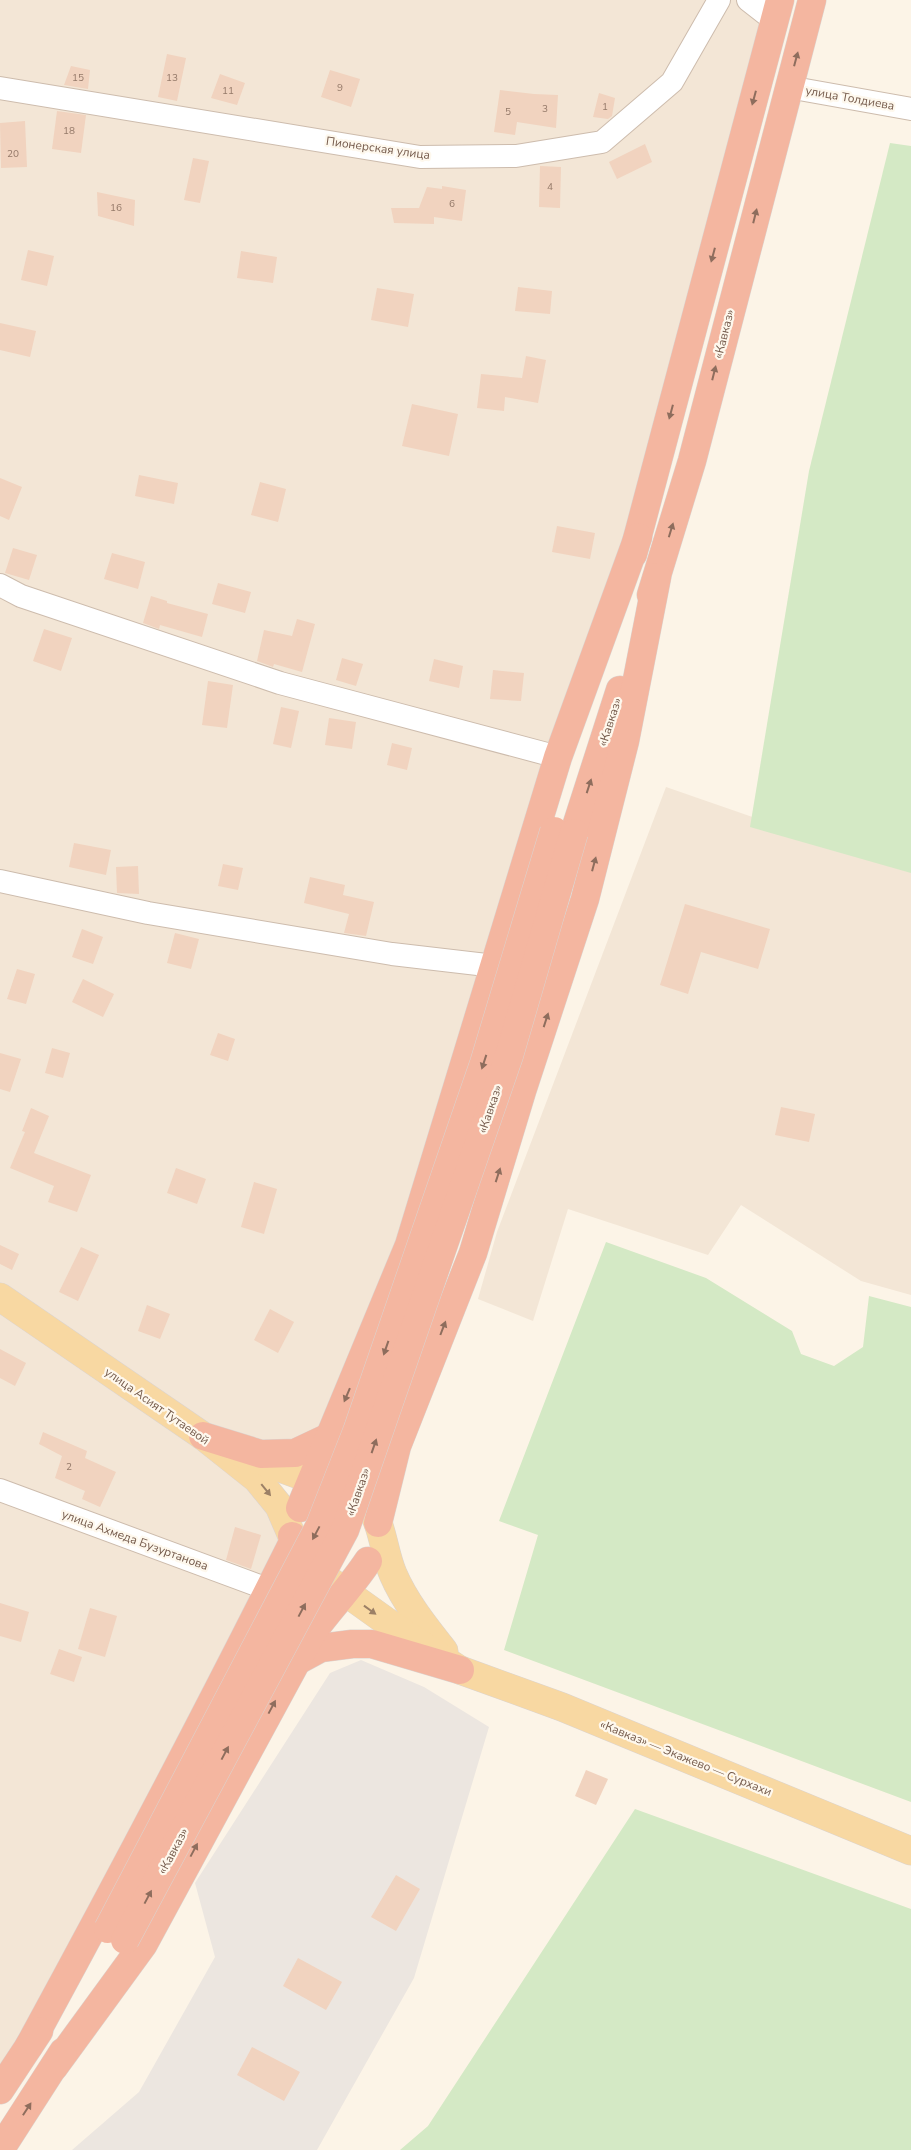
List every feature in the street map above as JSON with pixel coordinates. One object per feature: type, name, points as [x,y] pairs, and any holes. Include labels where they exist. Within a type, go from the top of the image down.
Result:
[{"type":"highway","name":"«Кавказ»","points":[[0,2150],[54,2067],[116,1934],[320,1525],[357,1431],[564,832],[657,577],[692,460],[812,0]]},
{"type":"highway","name":"«Кавказ»","points":[[564,832],[638,537],[777,10]]},
{"type":"highway","points":[[300,1508],[409,1245],[558,757],[638,537]]},
{"type":"highway","points":[[378,1523],[397,1446],[473,1253],[522,1091],[585,899],[625,741],[657,577]]},
{"type":"highway","points":[[202,1436],[262,1454],[295,1454],[329,1437]]},
{"type":"highway","name":"«Кавказ»","points":[[29,2046],[270,1590],[293,1539]]},
{"type":"highway","points":[[54,2067],[143,1946],[312,1633],[326,1613],[346,1592],[368,1561]]},
{"type":"highway","points":[[297,1661],[321,1648],[352,1644],[372,1644],[460,1670]]},
{"type":"highway","name":"«Кавказ»","points":[[0,2090],[29,2046],[116,1934]]},
{"type":"main road","name":"улица Асият Тутаевой","points":[[0,1297],[202,1436],[257,1479],[279,1506],[293,1539]]},
{"type":"main road","points":[[202,1436],[251,1458],[310,1480],[352,1492],[364,1499],[373,1510],[393,1574],[422,1622],[460,1670]]},
{"type":"main road","points":[[338,1489],[323,1491],[300,1508],[294,1521],[293,1539],[302,1559],[316,1571],[330,1575],[344,1575],[357,1570],[368,1561],[375,1550],[379,1536],[378,1523]]},
{"type":"main road","name":"«Кавказ» — Экажево — Сурхахи","points":[[316,1571],[460,1670],[562,1707],[911,1851]]},
{"type":"street","name":"Пионерская улица","points":[[0,88],[420,157],[516,156],[602,142],[672,82],[720,0]]},
{"type":"street","points":[[748,0],[777,10]]},
{"type":"street","name":"улица Толдиева","points":[[788,87],[911,110]]},
{"type":"street","points":[[0,585],[21,596],[280,683],[558,757]]},
{"type":"street","points":[[0,881],[148,913],[392,954],[495,966]]},
{"type":"street","name":"улица Ахмеда Бузуртанова","points":[[0,1490],[270,1590]]},
{"type":"shaded area","points":[[0,0],[780,0],[638,537],[495,966],[329,1437],[261,1454],[292,1536],[0,2090]]},
{"type":"shaded area","points":[[666,787],[911,872],[911,1295],[861,1281],[741,1205],[708,1255],[568,1209],[533,1321],[478,1299],[497,1232]]},
{"type":"shaded area","points":[[361,1660],[424,1687],[489,1727],[414,1978],[317,2150],[72,2150],[139,2092],[215,1957],[195,1883],[330,1673]]},
{"type":"green space","points":[[890,143],[911,146],[911,873],[750,827],[809,471]]},
{"type":"green space","points":[[606,1242],[706,1278],[792,1331],[801,1354],[834,1366],[863,1347],[869,1296],[911,1307],[911,1802],[504,1650],[538,1535],[499,1521]]},
{"type":"green space","points":[[635,1809],[911,1909],[911,2150],[400,2150],[428,2126]]},
{"type":"building","points":[[167,54],[186,58],[177,101],[158,97]]},
{"type":"building","points":[[71,66],[90,70],[88,89],[64,85]]},
{"type":"building","points":[[330,70],[360,79],[351,107],[321,97]]},
{"type":"building","points":[[220,74],[245,83],[237,105],[211,98]]},
{"type":"building","points":[[500,90],[558,95],[556,128],[517,122],[515,135],[494,132]]},
{"type":"building","points":[[599,93],[615,98],[612,116],[608,119],[593,117]]},
{"type":"building","points":[[57,111],[86,115],[81,153],[52,149]]},
{"type":"building","points":[[25,121],[27,167],[1,168],[0,123]]},
{"type":"building","points":[[645,144],[652,162],[617,179],[609,162]]},
{"type":"building","points":[[193,158],[209,161],[200,203],[184,200]]},
{"type":"building","points":[[540,166],[561,167],[560,208],[539,207]]},
{"type":"building","points":[[442,186],[466,190],[462,221],[434,217],[434,224],[394,223],[391,208],[419,208],[427,187],[442,189]]},
{"type":"building","points":[[97,192],[135,200],[134,226],[98,216]]},
{"type":"building","points":[[28,250],[54,256],[47,286],[21,280]]},
{"type":"building","points":[[241,251],[277,257],[273,283],[237,278]]},
{"type":"building","points":[[518,287],[552,291],[550,314],[515,311]]},
{"type":"building","points":[[377,288],[414,294],[408,327],[371,320]]},
{"type":"building","points":[[0,323],[36,331],[30,357],[0,350]]},
{"type":"building","points":[[526,356],[546,360],[538,403],[505,397],[504,411],[477,408],[481,374],[522,378]]},
{"type":"building","points":[[412,404],[458,414],[449,456],[402,446]]},
{"type":"building","points":[[139,475],[178,483],[174,504],[135,496]]},
{"type":"building","points":[[0,478],[22,487],[9,520],[0,516]]},
{"type":"building","points":[[260,482],[286,489],[278,522],[251,515]]},
{"type":"building","points":[[557,526],[595,533],[590,559],[552,552]]},
{"type":"building","points":[[13,548],[37,555],[29,580],[5,573]]},
{"type":"building","points":[[112,553],[145,562],[138,589],[104,579]]},
{"type":"building","points":[[218,583],[251,592],[245,613],[212,604]]},
{"type":"building","points":[[151,596],[167,601],[167,603],[208,614],[202,637],[160,625],[159,629],[143,623]]},
{"type":"building","points":[[297,619],[315,624],[302,672],[274,664],[273,667],[257,661],[264,630],[292,636]]},
{"type":"building","points":[[44,629],[72,638],[61,671],[33,661]]},
{"type":"building","points":[[342,658],[363,664],[356,686],[336,680]]},
{"type":"building","points":[[434,659],[463,666],[459,688],[429,681]]},
{"type":"building","points":[[493,670],[524,673],[521,701],[490,699]]},
{"type":"building","points":[[208,681],[233,685],[227,728],[202,725]]},
{"type":"building","points":[[281,707],[299,711],[291,748],[273,744]]},
{"type":"building","points":[[329,718],[356,722],[352,749],[325,745]]},
{"type":"building","points":[[392,743],[412,748],[407,770],[387,765]]},
{"type":"building","points":[[74,843],[111,850],[106,875],[69,867]]},
{"type":"building","points":[[223,864],[243,868],[238,890],[218,886]]},
{"type":"building","points":[[138,866],[139,894],[117,893],[116,867]]},
{"type":"building","points":[[310,877],[345,885],[343,895],[374,902],[366,936],[344,933],[349,914],[304,903]]},
{"type":"building","points":[[685,904],[770,929],[758,969],[701,952],[688,994],[660,985]]},
{"type":"building","points":[[82,929],[103,937],[93,964],[72,957]]},
{"type":"building","points":[[175,933],[199,939],[191,969],[167,963]]},
{"type":"building","points":[[17,969],[35,974],[26,1004],[7,999]]},
{"type":"building","points":[[83,979],[114,994],[103,1017],[72,1002]]},
{"type":"building","points":[[218,1033],[235,1039],[228,1061],[210,1055]]},
{"type":"building","points":[[52,1048],[70,1053],[63,1078],[45,1073]]},
{"type":"building","points":[[0,1053],[21,1059],[10,1092],[0,1089]]},
{"type":"building","points":[[781,1107],[815,1114],[809,1142],[775,1135]]},
{"type":"building","points":[[31,1108],[49,1116],[34,1153],[91,1175],[77,1212],[48,1202],[54,1186],[10,1168],[25,1132],[22,1131]]},
{"type":"building","points":[[176,1168],[206,1179],[197,1204],[167,1193]]},
{"type":"building","points":[[254,1182],[277,1189],[264,1234],[241,1227]]},
{"type":"building","points":[[0,1245],[19,1254],[12,1270],[0,1264]]},
{"type":"building","points":[[81,1247],[99,1255],[78,1301],[59,1292]]},
{"type":"building","points":[[147,1305],[170,1314],[160,1339],[138,1331]]},
{"type":"building","points":[[270,1309],[294,1322],[278,1353],[254,1340]]},
{"type":"building","points":[[0,1349],[26,1363],[15,1386],[0,1378]]},
{"type":"building","points":[[43,1432],[87,1451],[85,1458],[116,1472],[100,1507],[82,1499],[85,1491],[55,1478],[62,1456],[39,1444]]},
{"type":"building","points":[[235,1527],[261,1535],[251,1569],[226,1560]]},
{"type":"building","points":[[0,1603],[29,1612],[21,1642],[0,1636]]},
{"type":"building","points":[[90,1608],[117,1616],[105,1657],[78,1649]]},
{"type":"building","points":[[59,1649],[82,1657],[74,1682],[50,1674]]},
{"type":"building","points":[[586,1770],[608,1779],[596,1805],[575,1796]]},
{"type":"building","points":[[396,1875],[420,1889],[396,1931],[371,1917]]},
{"type":"building","points":[[298,1958],[342,1982],[326,2010],[283,1986]]},
{"type":"building","points":[[252,2047],[300,2072],[284,2101],[237,2075]]}]
